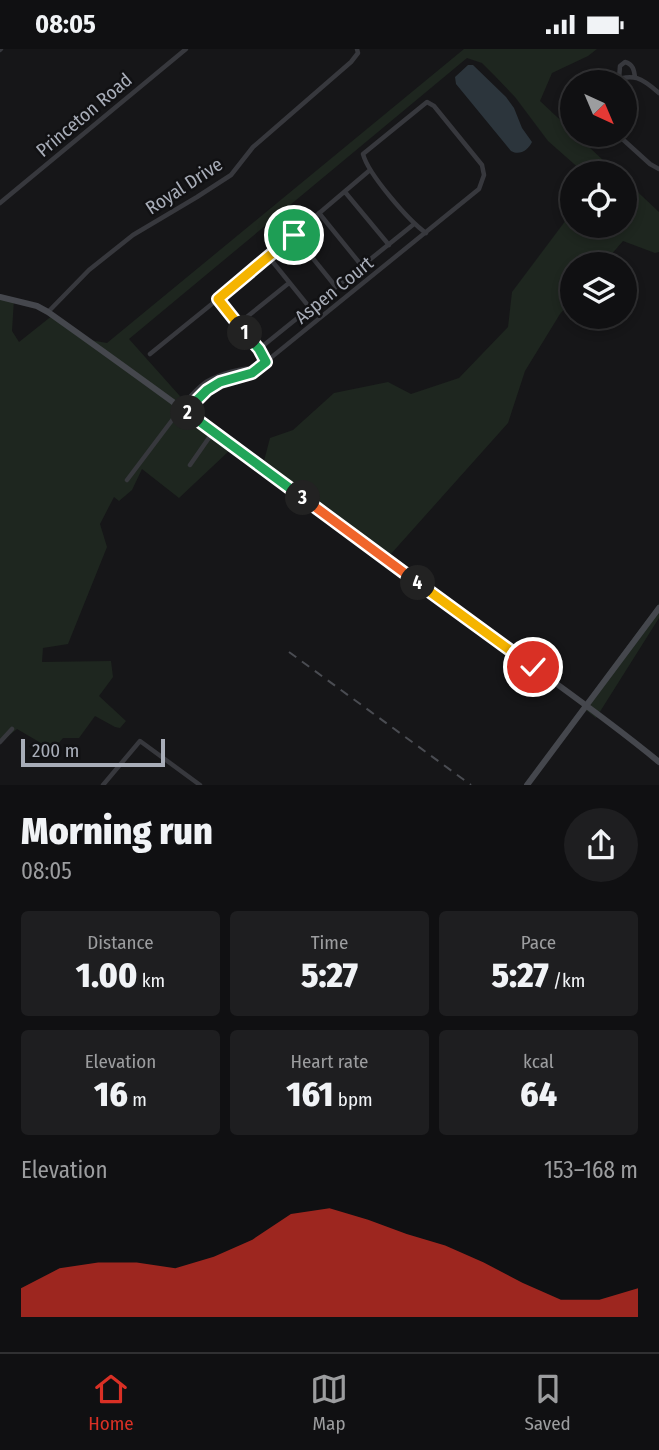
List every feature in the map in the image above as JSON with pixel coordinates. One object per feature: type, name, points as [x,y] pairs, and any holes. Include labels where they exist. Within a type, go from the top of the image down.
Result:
[{"type":"street","name":"Princeton Road","points":[[0,202],[186,49]]},
{"type":"street","name":"Royal Drive","points":[[48,312],[89,269],[133,235],[231,175],[253,147],[352,62],[358,54],[357,49]]},
{"type":"street","points":[[620,70],[625,62],[630,63],[633,70]]},
{"type":"street","points":[[637,77],[659,93]]},
{"type":"street","name":"Aspen Court","points":[[127,480],[181,408],[192,405],[220,382],[258,369],[479,189],[484,175],[482,165],[434,106],[427,102],[363,154],[370,170]]},
{"type":"street","points":[[631,147],[659,169]]},
{"type":"street","points":[[150,354],[370,170],[414,224],[426,233]]},
{"type":"street","points":[[345,192],[389,245]]},
{"type":"street","points":[[319,213],[362,266]]},
{"type":"street","points":[[259,349],[414,224]]},
{"type":"street","points":[[294,235],[336,287]]},
{"type":"street","points":[[268,256],[310,308]]},
{"type":"street","points":[[238,324],[289,283]]},
{"type":"street","points":[[0,297],[37,306],[48,312],[586,704],[659,762]]},
{"type":"street","points":[[218,299],[259,349],[266,362]]},
{"type":"street","points":[[190,465],[213,432]]},
{"type":"street","points":[[527,785],[659,608]]},
{"type":"street","points":[[0,742],[12,729]]},
{"type":"street","points":[[103,785],[140,741],[200,785]]},
{"type":"shaded area","points":[[464,49],[597,49],[552,73],[540,101],[560,120],[560,147],[589,147],[604,161],[571,161],[548,141],[515,97],[482,63],[467,58],[129,339],[229,451],[179,498],[142,469],[132,490],[119,501],[114,497],[100,524],[107,547],[68,644],[43,648],[42,662],[111,661],[113,677],[99,696],[126,721],[120,728],[95,716],[79,738],[63,738],[53,750],[17,729],[0,743],[0,296],[14,299],[12,331],[19,342],[53,315],[84,339],[107,343]]},
{"type":"shaded area","points":[[468,65],[473,65],[514,108],[522,128],[532,142],[526,150],[518,153],[511,151],[456,84],[455,77]]},
{"type":"shaded area","points":[[637,191],[659,212],[659,252],[655,253],[623,241],[613,252],[560,252],[560,314],[525,371],[508,423],[390,555],[264,461],[270,438],[293,430],[334,393],[388,382],[411,394],[459,378],[508,327],[512,292],[560,228],[560,238],[637,238]]},
{"type":"shaded area","points":[[659,603],[659,618],[596,718],[582,707]]},
{"type":"railway","points":[[289,652],[471,785]]},
{"type":"route","points":[[294,235],[218,299],[259,349],[266,362],[252,373],[220,382],[192,405],[181,408],[533,667]]}]
